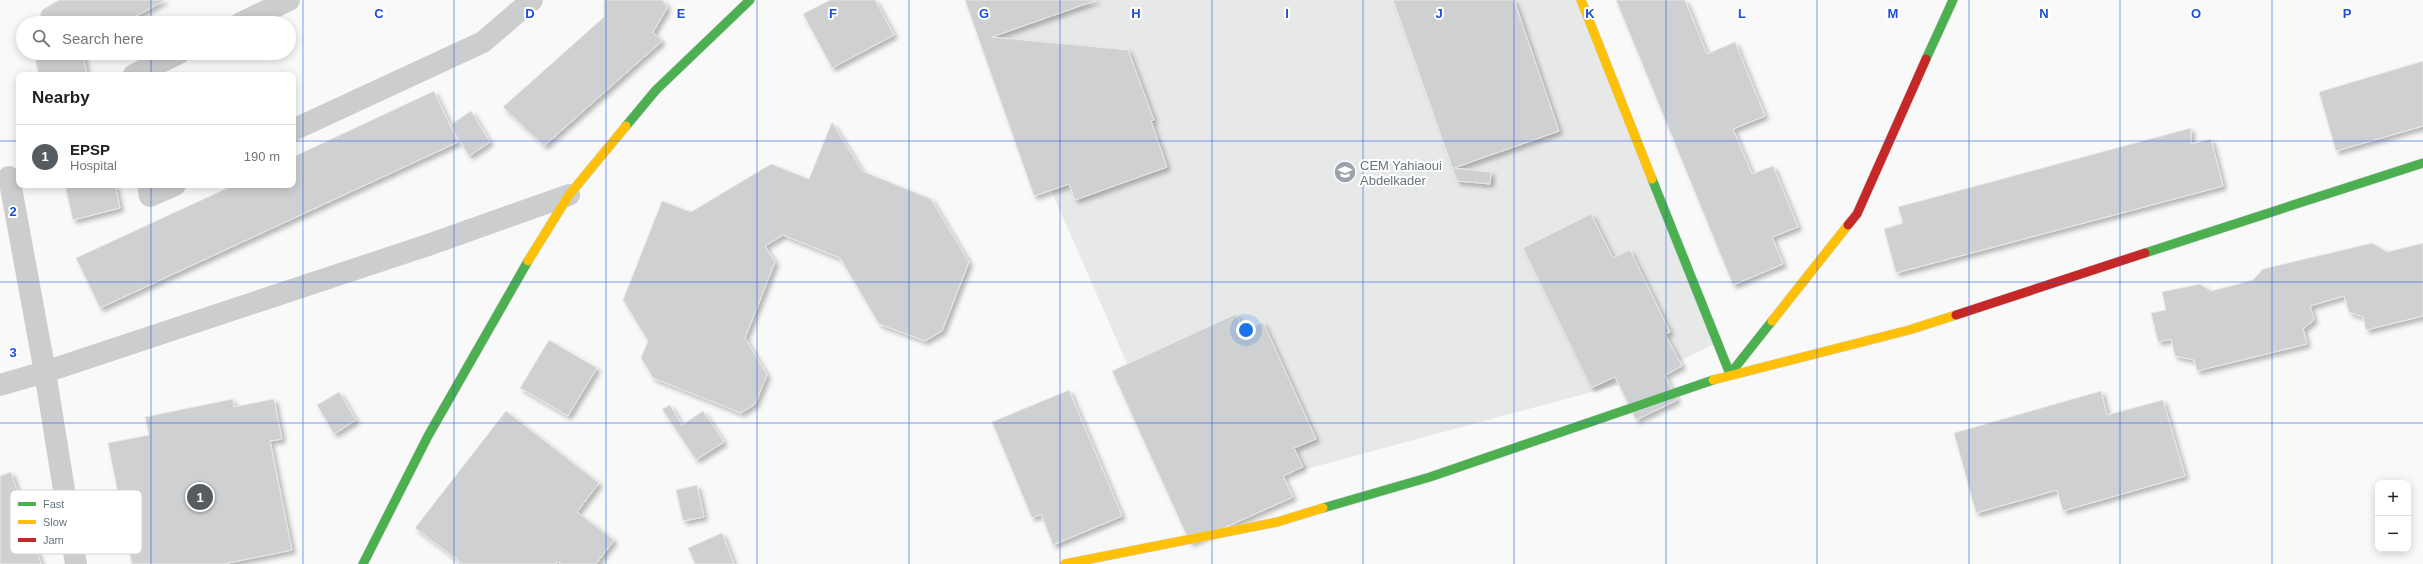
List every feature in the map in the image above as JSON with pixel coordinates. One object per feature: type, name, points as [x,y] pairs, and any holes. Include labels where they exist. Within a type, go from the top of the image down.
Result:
[{"type":"street","points":[[256,16],[289,0]]},
{"type":"street","points":[[296,129],[483,42],[532,0]]},
{"type":"street","points":[[1581,0],[1730,374]]},
{"type":"street","points":[[1730,374],[1857,214],[1954,0]]},
{"type":"street","points":[[363,564],[428,436],[508,294],[570,195],[656,90],[745,2]]},
{"type":"street","points":[[140,72],[165,60]]},
{"type":"street","points":[[1065,564],[1277,522],[1430,477],[1730,374],[1909,330],[2423,163]]},
{"type":"street","points":[[8,177],[45,372],[64,490]]},
{"type":"street","points":[[149,188],[150,196],[168,188]]},
{"type":"street","points":[[0,385],[45,372],[431,244],[570,195]]},
{"type":"street","points":[[74,554],[76,564]]},
{"type":"shaded area","name":"CEM Yahiaoui Abdelkader","points":[[968,0],[1578,0],[1713,345],[1640,379],[1187,501]]},
{"type":"building","points":[[59,0],[165,0],[136,16],[40,16],[42,10]]},
{"type":"building","points":[[604,0],[663,0],[667,8],[653,32],[662,41],[544,146],[503,107],[604,17]]},
{"type":"building","points":[[830,0],[875,0],[894,35],[832,68],[803,14]]},
{"type":"building","points":[[965,0],[1097,0],[992,37],[1128,50],[1154,120],[1151,121],[1167,167],[1075,200],[1069,184],[1034,196]]},
{"type":"building","points":[[1393,0],[1514,0],[1559,131],[1454,168],[1491,172],[1490,184],[1457,181]]},
{"type":"building","points":[[1616,0],[1685,0],[1707,54],[1735,42],[1765,116],[1733,129],[1752,174],[1773,166],[1798,227],[1772,237],[1783,264],[1733,285]]},
{"type":"building","points":[[36,60],[84,60],[86,72],[38,72]]},
{"type":"building","points":[[2423,61],[2423,126],[2336,151],[2319,92]]},
{"type":"building","points":[[434,91],[458,142],[100,308],[76,258],[228,188],[296,188],[296,156]]},
{"type":"building","points":[[471,111],[490,142],[469,156],[450,125]]},
{"type":"building","points":[[832,122],[862,171],[931,199],[969,262],[942,331],[925,341],[879,324],[840,258],[783,235],[765,246],[775,262],[745,338],[767,375],[755,404],[741,413],[653,378],[641,358],[648,341],[623,300],[662,201],[691,212],[771,164],[809,179]]},
{"type":"building","points":[[2191,128],[2191,144],[2211,139],[2223,186],[1896,273],[1884,229],[1903,223],[1898,207]]},
{"type":"building","points":[[66,188],[116,188],[120,208],[73,220]]},
{"type":"building","points":[[1591,214],[1613,258],[1630,250],[1670,332],[1665,334],[1682,366],[1665,375],[1677,400],[1636,420],[1615,377],[1591,388],[1523,248]]},
{"type":"building","points":[[2372,243],[2387,252],[2423,243],[2423,316],[2366,330],[2363,317],[2349,312],[2344,296],[2310,306],[2314,320],[2303,329],[2307,344],[2197,371],[2194,360],[2175,356],[2171,339],[2158,342],[2151,313],[2166,310],[2162,292],[2200,284],[2211,291],[2253,280],[2263,269]]},
{"type":"building","points":[[1236,314],[1244,331],[1263,322],[1316,439],[1294,448],[1303,467],[1283,476],[1293,497],[1190,543],[1112,371]]},
{"type":"building","points":[[549,340],[597,368],[568,416],[520,388]]},
{"type":"building","points":[[1069,390],[1122,516],[1053,545],[1041,514],[1032,518],[992,422]]},
{"type":"building","points":[[2101,391],[2107,415],[2163,400],[2185,476],[2063,511],[2057,490],[1976,513],[1954,433]]},
{"type":"building","points":[[339,392],[356,420],[334,434],[317,405]]},
{"type":"building","points":[[233,399],[234,407],[274,399],[282,439],[270,441],[292,550],[223,564],[132,564],[130,554],[142,554],[142,490],[117,490],[108,443],[149,435],[145,417]]},
{"type":"building","points":[[670,405],[682,425],[703,411],[724,442],[696,460],[662,409]]},
{"type":"building","points":[[506,411],[599,483],[577,512],[614,540],[596,564],[561,564],[558,562],[556,564],[463,564],[415,528]]},
{"type":"building","points":[[11,472],[17,490],[10,490],[10,554],[38,554],[41,564],[0,564],[0,476]]},
{"type":"building","points":[[697,485],[704,517],[683,521],[676,490]]},
{"type":"building","points":[[722,533],[734,564],[695,564],[688,548]]},
{"type":"traffic: fast","points":[[626,126],[656,90],[750,0]]},
{"type":"traffic: fast","points":[[1926,59],[1953,0]]},
{"type":"traffic: fast","points":[[2145,253],[2423,163]]},
{"type":"traffic: fast","points":[[1652,179],[1730,374],[1772,321]]},
{"type":"traffic: fast","points":[[363,564],[428,436],[528,261]]},
{"type":"traffic: fast","points":[[1323,508],[1430,477],[1713,380]]},
{"type":"traffic: slow","points":[[1581,0],[1652,179]]},
{"type":"traffic: slow","points":[[528,261],[569,195],[626,126]]},
{"type":"traffic: slow","points":[[1772,321],[1848,225]]},
{"type":"traffic: slow","points":[[1713,380],[1909,330],[1956,315]]},
{"type":"traffic: slow","points":[[1065,564],[1277,522],[1323,508]]},
{"type":"traffic: jam","points":[[1848,225],[1857,214],[1926,59]]},
{"type":"traffic: jam","points":[[1956,315],[2145,253]]},
{"type":"place","name":"CEM Yahiaoui Abdelkader","points":[[1345,172]]},
{"type":"place","name":"EPSP","points":[[200,497]]}]
